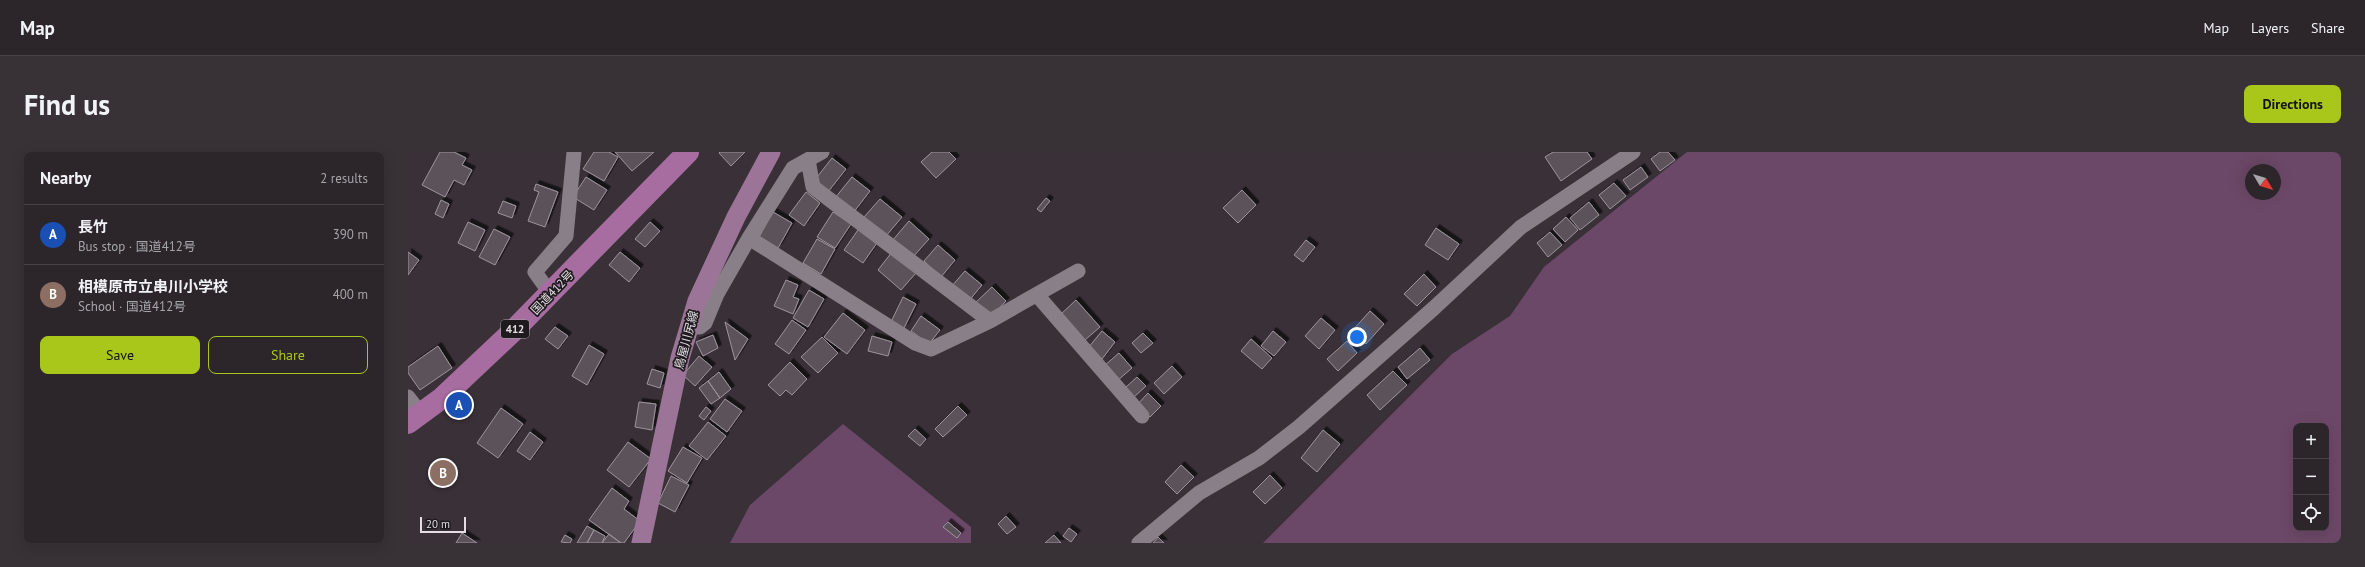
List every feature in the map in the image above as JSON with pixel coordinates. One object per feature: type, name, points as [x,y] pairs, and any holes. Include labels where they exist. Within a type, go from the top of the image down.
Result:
[{"type":"highway","name":"国道412号","points":[[414,419],[470,373],[688,152]]},
{"type":"main road","name":"鳥屋川尻線","points":[[641,543],[688,327],[714,261],[771,152]]},
{"type":"street","points":[[550,293],[535,272],[566,236],[574,152],[563,152]]},
{"type":"street","points":[[688,327],[700,327],[705,323],[717,294],[749,238],[793,168],[822,152]]},
{"type":"street","points":[[1138,543],[1199,493],[1259,458],[1299,427],[1434,308],[1521,227],[1632,152]]},
{"type":"street","points":[[808,160],[813,187],[990,321]]},
{"type":"street","points":[[749,238],[915,344],[931,349],[990,321],[1078,270]]},
{"type":"street","points":[[1037,295],[1142,416]]},
{"type":"street","points":[[408,397],[414,419]]},
{"type":"shaded area","points":[[1687,152],[2341,152],[2341,543],[1263,543],[1452,354],[1510,316],[1544,267]]},
{"type":"shaded area","points":[[843,424],[971,527],[971,543],[730,543],[750,505]]},
{"type":"building","points":[[440,152],[454,152],[466,158],[462,165],[472,170],[464,185],[454,180],[445,197],[422,185]]},
{"type":"building","points":[[594,152],[609,152],[618,157],[604,181],[583,169]]},
{"type":"building","points":[[615,152],[654,152],[632,171]]},
{"type":"building","points":[[745,152],[731,166],[719,153]]},
{"type":"building","points":[[932,152],[949,152],[956,159],[936,178],[921,162]]},
{"type":"building","points":[[1553,152],[1587,152],[1592,159],[1561,181],[1545,157]]},
{"type":"building","points":[[1660,152],[1668,152],[1675,160],[1660,171],[1651,159]]},
{"type":"building","points":[[832,158],[846,169],[828,192],[814,181]]},
{"type":"building","points":[[1641,167],[1648,177],[1630,190],[1623,180]]},
{"type":"building","points":[[586,177],[607,190],[594,210],[573,197]]},
{"type":"building","points":[[852,177],[870,191],[853,213],[835,198]]},
{"type":"building","points":[[1614,183],[1626,196],[1610,209],[1599,195]]},
{"type":"building","points":[[536,184],[558,192],[545,227],[528,221],[539,192],[534,190]]},
{"type":"building","points":[[1242,190],[1256,205],[1238,223],[1223,208]]},
{"type":"building","points":[[806,192],[820,203],[804,226],[789,215]]},
{"type":"building","points":[[1046,198],[1050,201],[1041,212],[1037,209]]},
{"type":"building","points":[[880,199],[902,217],[886,236],[864,217]]},
{"type":"building","points":[[441,200],[449,204],[443,218],[435,214]]},
{"type":"building","points":[[503,201],[516,206],[512,218],[498,213]]},
{"type":"building","points":[[1589,202],[1599,215],[1580,230],[1570,218]]},
{"type":"building","points":[[773,212],[792,223],[778,248],[759,237]]},
{"type":"building","points":[[833,212],[851,224],[835,248],[817,237]]},
{"type":"building","points":[[1566,217],[1578,230],[1565,242],[1553,229]]},
{"type":"building","points":[[909,221],[929,239],[912,258],[892,241]]},
{"type":"building","points":[[468,222],[485,230],[475,251],[458,243]]},
{"type":"building","points":[[650,222],[660,231],[645,247],[635,239]]},
{"type":"building","points":[[860,227],[879,240],[863,263],[844,250]]},
{"type":"building","points":[[1436,228],[1459,244],[1448,260],[1425,245]]},
{"type":"building","points":[[494,229],[510,237],[495,265],[479,257]]},
{"type":"building","points":[[1550,232],[1562,245],[1548,257],[1537,243]]},
{"type":"building","points":[[817,239],[835,249],[821,274],[803,263]]},
{"type":"building","points":[[1306,240],[1315,247],[1303,262],[1294,255]]},
{"type":"building","points":[[938,245],[955,260],[941,277],[924,261]]},
{"type":"building","points":[[408,252],[419,260],[408,275]]},
{"type":"building","points":[[620,252],[640,268],[629,282],[609,265]]},
{"type":"building","points":[[892,252],[916,273],[901,290],[878,270]]},
{"type":"building","points":[[965,271],[982,285],[968,302],[951,287]]},
{"type":"building","points":[[1424,274],[1436,287],[1417,306],[1404,294]]},
{"type":"building","points":[[786,280],[798,285],[793,297],[799,299],[793,314],[774,306]]},
{"type":"building","points":[[992,287],[1006,301],[989,319],[974,304]]},
{"type":"building","points":[[809,290],[824,299],[808,327],[793,318]]},
{"type":"building","points":[[903,297],[916,304],[904,328],[891,322]]},
{"type":"building","points":[[1076,300],[1100,327],[1085,340],[1061,314]]},
{"type":"building","points":[[1370,311],[1384,324],[1366,344],[1352,331]]},
{"type":"building","points":[[843,313],[865,330],[847,354],[824,337]]},
{"type":"building","points":[[921,316],[940,330],[929,344],[911,331]]},
{"type":"building","points":[[1321,318],[1335,330],[1319,349],[1305,336]]},
{"type":"building","points":[[792,320],[806,330],[789,354],[775,344]]},
{"type":"building","points":[[725,322],[748,339],[735,360]]},
{"type":"building","points":[[555,327],[568,336],[558,349],[545,339]]},
{"type":"building","points":[[1102,331],[1115,342],[1102,359],[1088,348]]},
{"type":"building","points":[[1273,331],[1286,342],[1274,356],[1261,346]]},
{"type":"building","points":[[1143,333],[1153,343],[1141,353],[1132,343]]},
{"type":"building","points":[[713,335],[718,348],[703,356],[696,342]]},
{"type":"building","points":[[872,336],[892,342],[888,356],[868,351]]},
{"type":"building","points":[[822,337],[838,353],[818,373],[801,357]]},
{"type":"building","points":[[1251,339],[1272,358],[1262,369],[1241,351]]},
{"type":"building","points":[[1347,341],[1357,353],[1338,371],[1327,359]]},
{"type":"building","points":[[589,345],[604,354],[587,385],[572,376]]},
{"type":"building","points":[[438,346],[452,368],[420,390],[408,373],[408,367]]},
{"type":"building","points":[[1420,348],[1430,360],[1407,379],[1398,367]]},
{"type":"building","points":[[1119,353],[1132,368],[1117,381],[1104,366]]},
{"type":"building","points":[[699,356],[712,367],[695,386],[683,375]]},
{"type":"building","points":[[790,362],[807,379],[792,395],[786,390],[780,396],[768,385]]},
{"type":"building","points":[[1172,366],[1182,377],[1164,394],[1154,383]]},
{"type":"building","points":[[652,369],[664,373],[660,388],[647,384]]},
{"type":"building","points":[[1393,371],[1407,385],[1380,410],[1367,395]]},
{"type":"building","points":[[719,372],[731,389],[720,398],[708,381]]},
{"type":"building","points":[[1137,377],[1146,386],[1134,397],[1125,388]]},
{"type":"building","points":[[708,381],[720,398],[711,404],[699,388]]},
{"type":"building","points":[[1148,393],[1161,406],[1150,417],[1137,405]]},
{"type":"building","points":[[725,399],[742,411],[727,432],[710,419]]},
{"type":"building","points":[[639,402],[656,404],[652,430],[635,427]]},
{"type":"building","points":[[958,406],[967,415],[943,437],[935,429]]},
{"type":"building","points":[[706,407],[711,411],[704,420],[699,416]]},
{"type":"building","points":[[501,408],[523,424],[498,458],[477,443]]},
{"type":"building","points":[[708,422],[726,436],[707,460],[689,446]]},
{"type":"building","points":[[915,429],[926,439],[920,446],[908,436]]},
{"type":"building","points":[[1323,430],[1340,444],[1317,472],[1301,458]]},
{"type":"building","points":[[530,432],[543,442],[530,460],[517,451]]},
{"type":"building","points":[[628,442],[651,459],[629,487],[607,470]]},
{"type":"building","points":[[683,447],[702,458],[687,483],[668,471]]},
{"type":"building","points":[[1181,465],[1194,477],[1177,494],[1165,482]]},
{"type":"building","points":[[1270,475],[1282,488],[1265,504],[1253,492]]},
{"type":"building","points":[[671,476],[689,485],[675,512],[658,503]]},
{"type":"building","points":[[612,488],[629,501],[624,509],[640,521],[624,543],[621,543],[589,520]]},
{"type":"building","points":[[1006,516],[1016,527],[1007,534],[998,524]]},
{"type":"building","points":[[948,522],[961,533],[957,538],[943,527]]},
{"type":"building","points":[[587,526],[594,530],[587,543],[577,543]]},
{"type":"building","points":[[1069,528],[1077,534],[1071,542],[1063,536]]},
{"type":"building","points":[[594,530],[605,536],[602,543],[587,543]]},
{"type":"building","points":[[462,533],[477,543],[456,543]]},
{"type":"building","points":[[609,534],[621,543],[602,543]]},
{"type":"building","points":[[565,535],[572,539],[570,543],[561,542]]},
{"type":"building","points":[[1054,535],[1061,543],[1045,543]]},
{"type":"building","points":[[1158,537],[1164,543],[1153,543]]},
{"type":"place","name":"長竹","points":[[459,405]]},
{"type":"place","name":"相模原市立串川小学校","points":[[443,473]]}]
